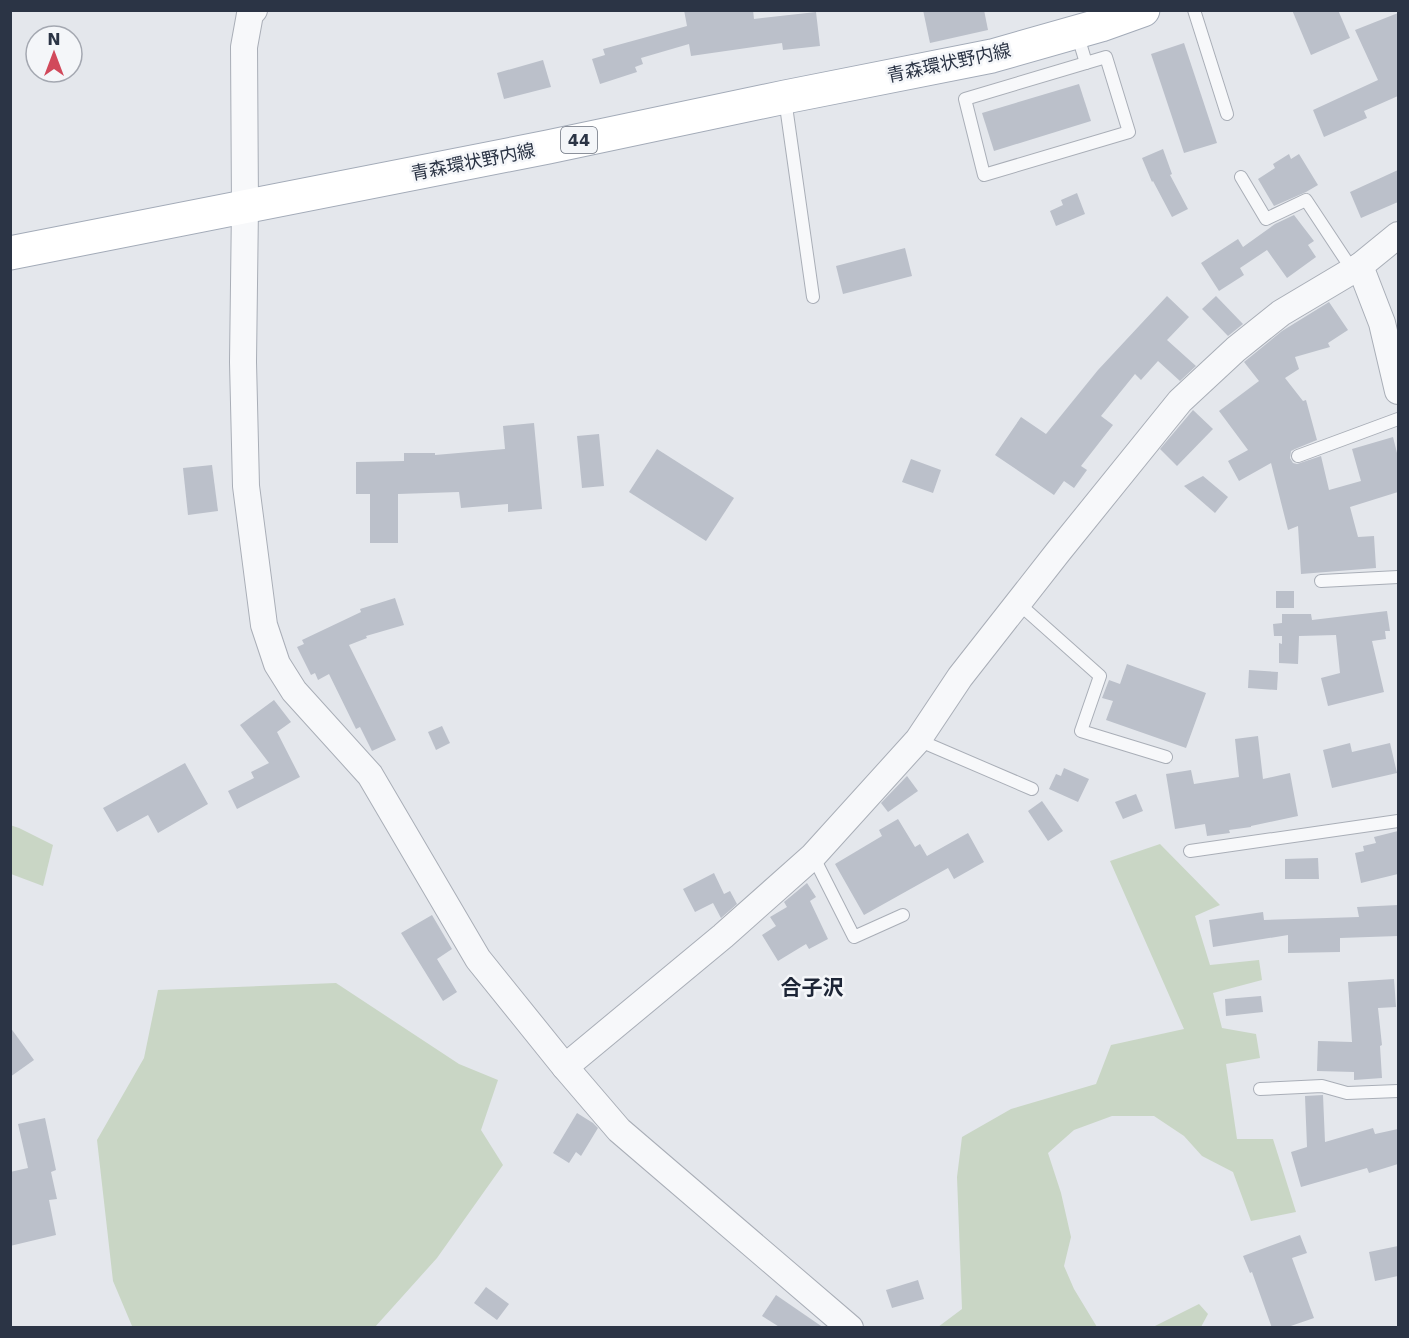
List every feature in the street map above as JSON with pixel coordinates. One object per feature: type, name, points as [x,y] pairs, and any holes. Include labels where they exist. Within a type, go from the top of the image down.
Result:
[{"type":"main road","name":"青森環状野内線","points":[[10,253],[992,56],[1101,25],[1143,10]]},
{"type":"street","points":[[254,10],[250,14],[244,47],[243,362],[246,486],[264,625],[277,664],[294,691],[370,775],[478,959],[564,1067],[618,1130],[850,1328]]},
{"type":"street","points":[[564,1067],[723,936],[813,856],[918,740],[960,677],[1017,603],[1180,401],[1236,349],[1281,313],[1356,269],[1398,235]]},
{"type":"street","points":[[1356,269],[1382,323],[1398,391]]},
{"type":"lane","points":[[1194,10],[1227,114]]},
{"type":"lane","points":[[1076,32],[1086,63]]},
{"type":"lane","points":[[1106,57],[1129,132],[984,175],[964,99],[1086,63],[1106,57]]},
{"type":"lane","points":[[785,97],[813,297]]},
{"type":"lane","points":[[1241,177],[1266,219],[1306,200],[1356,269]]},
{"type":"lane","points":[[1298,456],[1398,419]]},
{"type":"lane","points":[[1321,581],[1398,578]]},
{"type":"lane","points":[[1017,603],[1100,676],[1081,731],[1166,757]]},
{"type":"lane","points":[[918,740],[1032,789]]},
{"type":"lane","points":[[1190,851],[1398,821]]},
{"type":"lane","points":[[813,856],[854,937],[903,915]]},
{"type":"lane","points":[[1260,1089],[1322,1086],[1347,1093],[1398,1091]]},
{"type":"green space","points":[[10,825],[53,845],[43,886],[11,874]]},
{"type":"green space","points":[[1160,844],[1220,905],[1195,916],[1210,965],[1259,960],[1262,980],[1213,993],[1222,1028],[1256,1034],[1260,1058],[1226,1064],[1237,1139],[1273,1139],[1296,1212],[1251,1221],[1233,1172],[1202,1156],[1184,1136],[1154,1116],[1112,1116],[1074,1130],[1048,1153],[1061,1193],[1071,1237],[1064,1266],[1074,1289],[1097,1327],[938,1327],[962,1309],[957,1177],[962,1137],[1011,1109],[1096,1084],[1111,1045],[1184,1029],[1110,861]]},
{"type":"green space","points":[[336,983],[459,1064],[498,1080],[481,1130],[503,1165],[437,1258],[375,1327],[132,1326],[113,1281],[97,1140],[144,1058],[158,990]]},
{"type":"green space","points":[[1199,1304],[1208,1314],[1201,1327],[1153,1327]]},
{"type":"building","points":[[684,10],[753,10],[754,19],[816,12],[820,46],[783,50],[782,43],[691,56],[689,44],[641,58],[643,64],[635,67],[637,72],[600,84],[592,59],[605,55],[603,49],[687,26]]},
{"type":"building","points":[[923,10],[984,10],[988,30],[930,43]]},
{"type":"building","points":[[1292,10],[1338,10],[1350,38],[1311,55]]},
{"type":"building","points":[[1398,13],[1398,96],[1364,111],[1367,118],[1324,137],[1313,110],[1378,80],[1355,30]]},
{"type":"building","points":[[1184,43],[1217,143],[1184,153],[1151,54]]},
{"type":"building","points":[[543,60],[551,87],[504,99],[497,73]]},
{"type":"building","points":[[1079,84],[1091,121],[994,151],[982,113]]},
{"type":"building","points":[[1163,149],[1172,174],[1170,175],[1188,209],[1172,217],[1152,182],[1142,158]]},
{"type":"building","points":[[1289,154],[1291,159],[1299,154],[1318,185],[1274,206],[1258,179],[1275,168],[1273,164]]},
{"type":"building","points":[[1398,170],[1398,202],[1361,218],[1350,192]]},
{"type":"building","points":[[1077,193],[1085,214],[1056,226],[1050,211],[1063,205],[1061,200]]},
{"type":"building","points":[[1294,215],[1314,241],[1308,245],[1316,257],[1287,278],[1267,250],[1240,268],[1244,275],[1219,291],[1201,263],[1238,239],[1243,247],[1275,224]]},
{"type":"building","points":[[905,248],[912,276],[843,294],[836,266]]},
{"type":"building","points":[[1167,296],[1189,317],[1167,340],[1196,366],[1180,381],[1158,361],[1141,380],[1135,374],[1101,416],[1113,425],[1081,466],[1087,470],[1074,488],[1064,481],[1054,495],[995,455],[1021,417],[1046,434],[1098,370]]},
{"type":"building","points":[[1216,296],[1243,324],[1228,336],[1202,309]]},
{"type":"building","points":[[1329,302],[1348,330],[1328,343],[1330,347],[1295,357],[1299,369],[1285,378],[1303,401],[1306,400],[1317,440],[1291,451],[1290,458],[1293,463],[1297,464],[1321,456],[1329,490],[1361,481],[1352,449],[1393,437],[1398,457],[1398,492],[1350,507],[1358,537],[1374,536],[1376,568],[1301,574],[1298,526],[1288,530],[1271,463],[1239,481],[1228,461],[1248,450],[1219,411],[1259,381],[1244,362],[1282,331]]},
{"type":"building","points":[[1193,410],[1213,429],[1177,466],[1160,449]]},
{"type":"building","points":[[534,423],[542,509],[508,512],[508,504],[461,508],[459,492],[398,494],[398,543],[370,543],[370,494],[356,494],[356,462],[404,461],[404,453],[435,453],[435,455],[505,449],[503,426]]},
{"type":"building","points":[[599,434],[604,486],[582,488],[577,436]]},
{"type":"building","points":[[657,449],[734,498],[706,541],[629,492]]},
{"type":"building","points":[[911,459],[941,470],[933,493],[902,482]]},
{"type":"building","points":[[212,465],[218,511],[188,515],[183,468]]},
{"type":"building","points":[[1203,476],[1228,497],[1215,513],[1184,486]]},
{"type":"building","points":[[1276,591],[1294,591],[1294,608],[1276,608]]},
{"type":"building","points":[[395,598],[404,625],[366,636],[367,638],[349,645],[396,740],[372,751],[360,727],[356,729],[329,674],[318,680],[315,673],[311,675],[297,647],[304,644],[302,640],[361,612],[360,609]]},
{"type":"building","points":[[1387,611],[1390,631],[1385,631],[1386,639],[1372,641],[1384,692],[1328,706],[1321,678],[1340,673],[1336,635],[1299,636],[1298,664],[1279,663],[1279,643],[1282,644],[1282,636],[1274,636],[1273,624],[1282,623],[1282,614],[1311,614],[1312,620]]},
{"type":"building","points":[[1127,664],[1206,693],[1186,748],[1106,720],[1113,701],[1102,698],[1109,680],[1120,684]]},
{"type":"building","points":[[1249,670],[1278,672],[1277,690],[1248,688]]},
{"type":"building","points":[[274,700],[291,722],[277,732],[300,777],[237,809],[228,791],[254,778],[251,772],[269,763],[240,725]]},
{"type":"building","points":[[442,726],[450,743],[436,750],[428,732]]},
{"type":"building","points":[[1258,736],[1263,779],[1290,773],[1298,816],[1229,830],[1230,833],[1207,836],[1205,824],[1175,829],[1166,774],[1191,770],[1194,784],[1239,777],[1235,739]]},
{"type":"building","points":[[1350,743],[1352,752],[1390,743],[1397,773],[1332,788],[1323,750]]},
{"type":"building","points":[[185,763],[208,804],[158,833],[148,815],[117,832],[103,808]]},
{"type":"building","points":[[1064,768],[1089,779],[1078,802],[1049,789],[1056,774],[1061,776]]},
{"type":"building","points":[[907,776],[918,791],[888,812],[881,803]]},
{"type":"building","points":[[1136,794],[1143,811],[1123,819],[1115,802]]},
{"type":"building","points":[[1042,801],[1063,831],[1048,841],[1028,811]]},
{"type":"building","points":[[898,819],[915,847],[920,844],[927,856],[968,833],[984,862],[954,879],[948,868],[864,915],[835,864],[882,836],[879,830]]},
{"type":"building","points":[[1398,831],[1398,874],[1361,883],[1355,853],[1364,851],[1363,846],[1376,843],[1374,837]]},
{"type":"building","points":[[1318,858],[1319,879],[1285,879],[1285,859]]},
{"type":"building","points":[[714,873],[724,894],[730,891],[737,904],[721,918],[713,903],[695,912],[683,889]]},
{"type":"building","points":[[807,883],[816,897],[810,901],[828,939],[809,949],[806,944],[778,961],[762,935],[776,926],[770,917],[787,907],[784,902]]},
{"type":"building","points":[[1398,905],[1398,936],[1340,938],[1340,952],[1288,953],[1288,935],[1213,947],[1209,920],[1263,912],[1264,920],[1359,917],[1357,907]]},
{"type":"building","points":[[432,915],[452,949],[437,959],[457,992],[443,1001],[401,933]]},
{"type":"building","points":[[1394,979],[1396,1007],[1378,1008],[1382,1045],[1380,1046],[1382,1078],[1354,1080],[1354,1072],[1317,1071],[1318,1041],[1352,1042],[1348,982]]},
{"type":"building","points":[[1261,996],[1263,1012],[1226,1016],[1225,999]]},
{"type":"building","points":[[10,1027],[34,1060],[10,1077]]},
{"type":"building","points":[[1323,1095],[1325,1142],[1373,1128],[1375,1134],[1398,1129],[1398,1164],[1369,1173],[1367,1168],[1301,1187],[1291,1152],[1307,1147],[1305,1096]]},
{"type":"building","points":[[577,1113],[598,1128],[581,1156],[576,1152],[569,1163],[553,1153]]},
{"type":"building","points":[[45,1118],[56,1170],[51,1172],[57,1199],[49,1200],[56,1235],[10,1246],[10,1172],[28,1168],[18,1124]]},
{"type":"building","points":[[1300,1235],[1307,1253],[1292,1258],[1314,1318],[1285,1328],[1272,1328],[1252,1272],[1250,1273],[1243,1256]]},
{"type":"building","points":[[1398,1246],[1398,1276],[1375,1281],[1369,1252]]},
{"type":"building","points":[[918,1280],[924,1299],[892,1308],[886,1290]]},
{"type":"building","points":[[486,1287],[509,1304],[497,1320],[474,1303]]},
{"type":"building","points":[[776,1295],[824,1328],[781,1328],[762,1316]]},
{"type":"district","name":"合子沢","points":[[812,988]]}]
